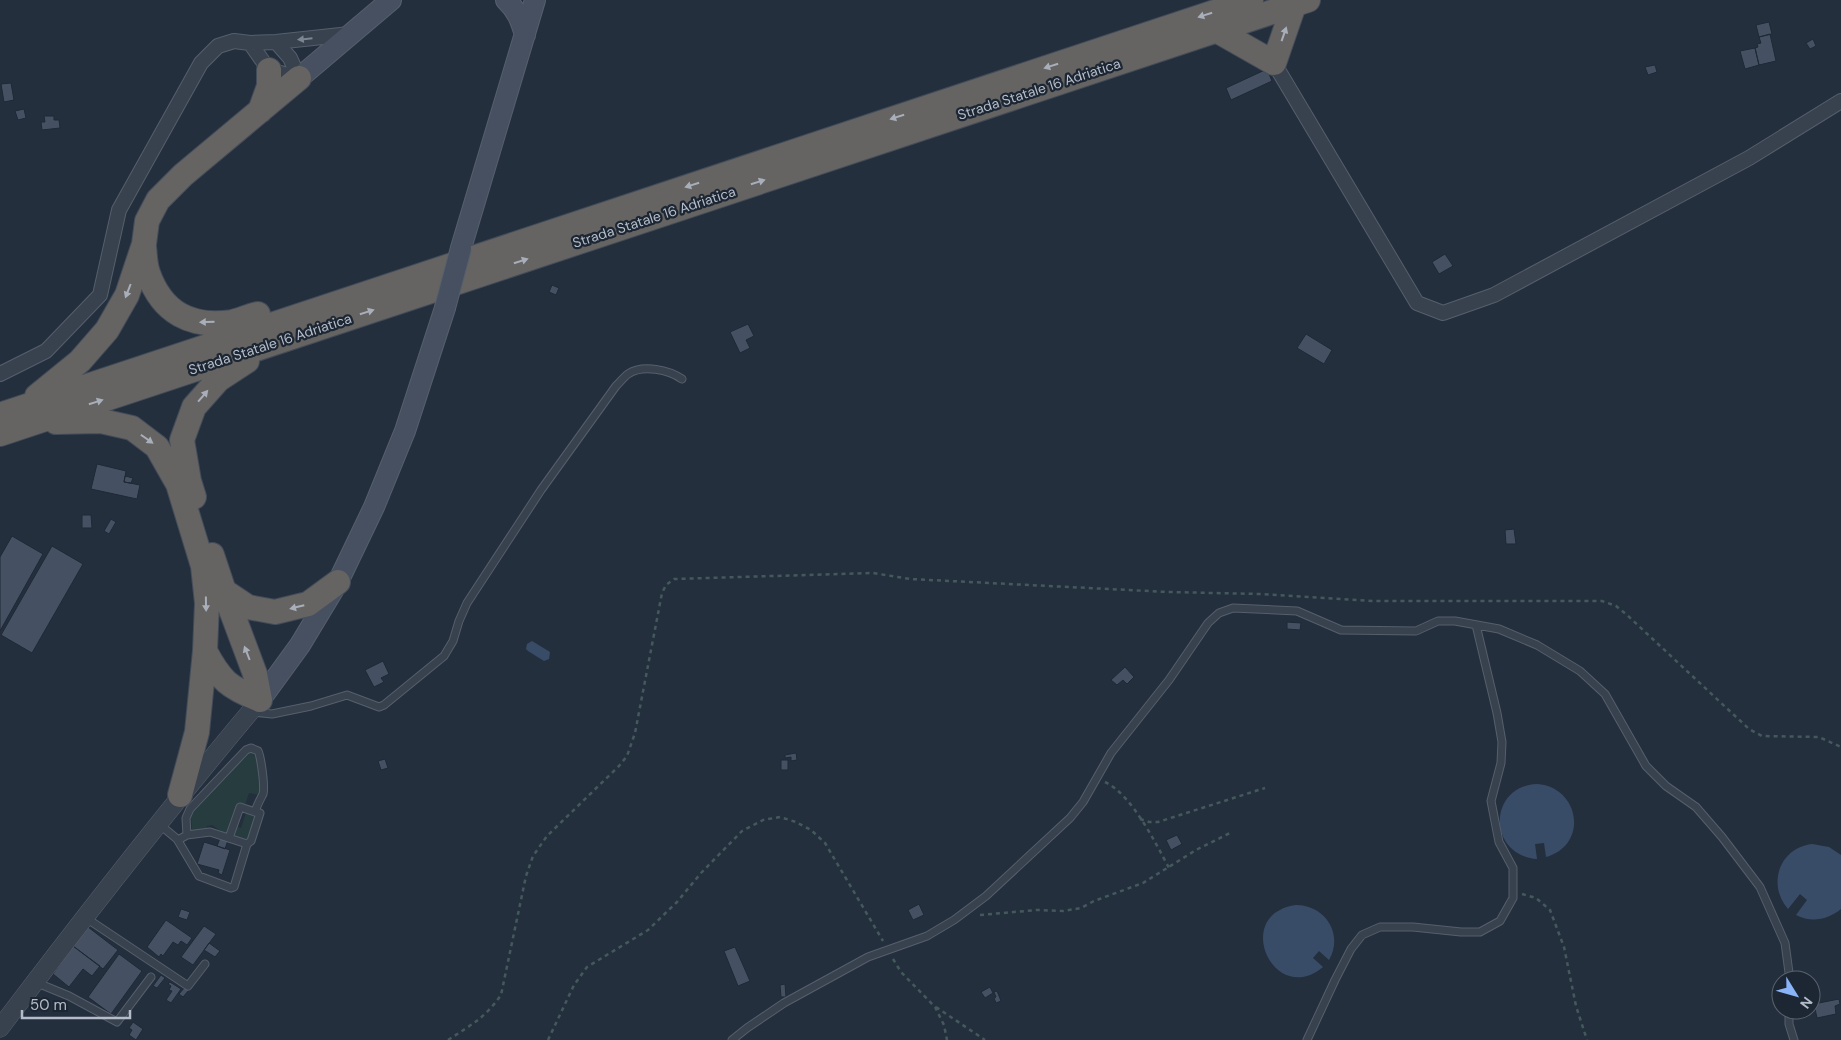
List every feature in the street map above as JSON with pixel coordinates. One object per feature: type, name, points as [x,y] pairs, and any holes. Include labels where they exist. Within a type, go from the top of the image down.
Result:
[{"type":"highway","name":"Strada Statale 16 Adriatica","points":[[0,434],[28,415],[390,284],[1252,0]]},
{"type":"highway","name":"Strada Statale 16 Adriatica","points":[[0,415],[28,415],[277,342],[1301,2]]},
{"type":"highway","points":[[1216,30],[1274,63],[1301,2]]},
{"type":"highway","points":[[260,111],[269,86],[270,70]]},
{"type":"highway","points":[[28,415],[107,330],[127,295],[144,244],[147,221],[158,200],[183,175],[299,78]]},
{"type":"highway","points":[[144,244],[147,272],[157,294],[172,311],[197,322],[232,322],[320,293],[390,284]]},
{"type":"highway","points":[[255,706],[255,674],[224,591],[189,481],[182,440],[194,407],[218,380],[277,342]]},
{"type":"highway","points":[[28,415],[101,421],[132,428],[157,447],[178,484],[204,566],[207,603],[205,651],[197,732],[180,795]]},
{"type":"highway","points":[[224,591],[248,607],[275,612],[308,604],[338,582]]},
{"type":"highway","points":[[205,651],[216,672],[255,706]]},
{"type":"main road","points":[[299,78],[391,0]]},
{"type":"main road","points":[[506,0],[520,18],[525,35]]},
{"type":"main road","points":[[255,706],[300,645],[338,582],[374,507],[405,431],[444,308],[535,0]]},
{"type":"street","points":[[0,374],[46,351],[100,295],[119,210],[201,64],[218,46],[234,41],[250,43],[276,42],[354,33]]},
{"type":"street","points":[[276,42],[290,58],[299,78]]},
{"type":"street","points":[[250,43],[270,70],[299,78]]},
{"type":"street","points":[[1274,63],[1417,303],[1443,313],[1494,295],[1749,158],[1841,100]]},
{"type":"street","points":[[0,1028],[84,916],[180,795],[255,706]]},
{"type":"lane","points":[[255,706],[272,714],[311,706],[347,695],[379,707],[384,705],[444,656],[453,641],[467,603],[541,490],[616,386],[630,373],[649,369],[674,374],[682,379]]},
{"type":"lane","points":[[732,1040],[784,1003],[868,957],[927,936],[954,920],[986,896],[1070,818],[1083,802],[1111,754],[1169,680],[1208,623],[1219,613],[1233,608],[1297,612],[1341,630],[1416,630],[1438,621],[1455,621],[1499,629],[1537,645],[1580,671],[1605,694],[1646,766],[1666,786],[1696,807],[1722,837],[1760,887],[1785,943],[1789,970]]},
{"type":"lane","points":[[1307,1040],[1335,980],[1362,935],[1380,927],[1480,932],[1500,920],[1513,898],[1513,868],[1499,842],[1491,801],[1501,763],[1502,742],[1476,625]]},
{"type":"lane","points":[[187,835],[186,818],[190,809],[246,750],[251,748],[258,751],[260,756],[263,792],[256,812]]},
{"type":"lane","points":[[158,823],[178,840],[200,876],[231,888],[234,887],[247,844],[251,841],[260,813],[240,807],[230,838]]},
{"type":"lane","points":[[178,840],[187,835],[210,832],[247,844]]},
{"type":"lane","points":[[84,916],[188,986],[204,964]]},
{"type":"lane","points":[[35,982],[69,996],[117,1022],[151,977]]},
{"type":"lane","points":[[1789,1020],[1794,1040]]},
{"type":"path","points":[[448,1040],[482,1019],[501,995],[526,876],[533,856],[547,836],[627,756],[635,733],[662,593],[666,585],[674,579],[874,573],[910,579],[1168,592],[1260,594],[1372,601],[1602,601],[1616,606],[1627,614],[1749,729],[1762,736],[1819,737],[1841,747]]},
{"type":"path","points":[[1097,778],[1113,786],[1124,797],[1151,834],[1169,868]]},
{"type":"path","points":[[1140,819],[1158,822],[1265,788]]},
{"type":"path","points":[[548,1040],[574,985],[587,967],[648,930],[677,902],[701,873],[742,831],[763,820],[780,817],[796,822],[811,830],[825,844],[901,972],[935,1007],[985,1040]]},
{"type":"path","points":[[954,920],[985,914],[1037,910],[1063,911],[1081,908],[1094,901],[1144,883],[1196,850],[1230,833]]},
{"type":"path","points":[[1513,893],[1536,898],[1550,910],[1564,947],[1576,1006],[1587,1040]]},
{"type":"path","points":[[935,1007],[944,1025],[947,1040]]},
{"type":"green space","points":[[252,753],[257,759],[260,795],[249,793],[245,805],[238,803],[228,833],[222,832],[212,825],[207,826],[207,829],[192,830],[191,816],[193,811],[246,754]]},
{"type":"green space","points":[[246,813],[256,816],[248,840],[233,835],[235,826],[241,828]]},
{"type":"water","points":[[532,641],[550,652],[549,659],[544,661],[526,649],[527,644]]},
{"type":"water","points":[[1537,784],[1551,788],[1563,795],[1570,805],[1574,817],[1569,841],[1560,851],[1546,857],[1544,843],[1535,844],[1537,859],[1521,855],[1509,846],[1502,834],[1500,821],[1502,808],[1509,796],[1521,788]]},
{"type":"water","points":[[1812,844],[1829,847],[1841,855],[1841,909],[1830,916],[1814,920],[1796,915],[1807,900],[1800,894],[1788,909],[1778,889],[1780,869],[1784,860],[1791,852]]},
{"type":"water","points":[[1296,905],[1306,906],[1315,910],[1329,923],[1333,931],[1333,950],[1329,960],[1319,951],[1313,958],[1323,967],[1305,976],[1289,976],[1276,968],[1267,955],[1263,939],[1266,924],[1276,912]]},
{"type":"building","points":[[1769,22],[1772,34],[1759,37],[1756,25]]},
{"type":"building","points":[[1770,34],[1776,61],[1759,65],[1755,48],[1758,47],[1757,44],[1761,43],[1759,37]]},
{"type":"building","points":[[1813,39],[1816,46],[1810,49],[1806,43]]},
{"type":"building","points":[[1755,48],[1759,65],[1745,69],[1740,51]]},
{"type":"building","points":[[1655,65],[1657,72],[1648,75],[1645,67]]},
{"type":"building","points":[[1267,69],[1272,81],[1231,100],[1226,88]]},
{"type":"building","points":[[11,83],[14,100],[4,102],[1,84]]},
{"type":"building","points":[[24,109],[26,118],[18,120],[15,111]]},
{"type":"building","points":[[44,116],[54,116],[54,120],[59,120],[60,128],[42,130],[41,122],[45,122]]},
{"type":"building","points":[[1445,254],[1453,266],[1439,274],[1432,262]]},
{"type":"building","points":[[552,285],[559,288],[556,295],[549,292]]},
{"type":"building","points":[[748,324],[754,336],[746,340],[750,348],[740,353],[730,332]]},
{"type":"building","points":[[1306,334],[1332,350],[1324,364],[1297,348]]},
{"type":"building","points":[[97,464],[126,471],[124,482],[140,485],[137,499],[91,489]]},
{"type":"building","points":[[125,476],[133,478],[131,483],[124,482]]},
{"type":"building","points":[[82,515],[91,515],[92,528],[82,528]]},
{"type":"building","points":[[111,519],[116,522],[109,534],[104,531]]},
{"type":"building","points":[[1514,529],[1516,544],[1506,544],[1505,530]]},
{"type":"building","points":[[12,536],[43,554],[0,631],[0,557]]},
{"type":"building","points":[[52,546],[83,564],[32,653],[1,635]]},
{"type":"building","points":[[1287,622],[1301,623],[1300,630],[1287,629]]},
{"type":"building","points":[[383,661],[389,674],[381,678],[384,682],[374,687],[365,670]]},
{"type":"building","points":[[1125,667],[1134,677],[1127,684],[1123,680],[1117,685],[1111,680]]},
{"type":"building","points":[[796,753],[797,760],[791,761],[791,757],[785,758],[785,755]]},
{"type":"building","points":[[385,759],[388,768],[381,770],[378,761]]},
{"type":"building","points":[[781,760],[788,760],[788,770],[781,770]]},
{"type":"building","points":[[1177,835],[1182,844],[1171,850],[1166,840]]},
{"type":"building","points":[[220,838],[228,840],[225,849],[217,846]]},
{"type":"building","points":[[204,842],[230,850],[222,875],[218,873],[219,870],[197,864]]},
{"type":"building","points":[[919,904],[924,915],[913,920],[908,910]]},
{"type":"building","points":[[181,909],[190,912],[187,920],[178,917]]},
{"type":"building","points":[[166,920],[192,938],[187,945],[181,941],[178,945],[173,942],[163,956],[161,954],[159,957],[147,947]]},
{"type":"building","points":[[204,926],[216,934],[193,965],[181,957]]},
{"type":"building","points":[[88,927],[118,950],[103,969],[73,946]]},
{"type":"building","points":[[209,943],[220,951],[215,957],[204,950]]},
{"type":"building","points":[[73,946],[100,966],[92,976],[83,969],[69,987],[53,974]]},
{"type":"building","points":[[735,947],[750,981],[738,986],[724,951]]},
{"type":"building","points":[[119,954],[142,971],[111,1014],[88,997]]},
{"type":"building","points":[[161,975],[165,978],[157,988],[153,986]]},
{"type":"building","points":[[170,982],[181,989],[171,1003],[166,1000],[172,991],[169,990],[171,986],[168,984]]},
{"type":"building","points":[[785,984],[786,997],[781,997],[780,985]]},
{"type":"building","points":[[185,987],[189,990],[183,997],[179,994]]},
{"type":"building","points":[[990,987],[993,993],[985,998],[981,992]]},
{"type":"building","points":[[997,991],[1001,1001],[996,1003],[994,992]]},
{"type":"building","points":[[1839,999],[1840,1004],[1835,1006],[1836,1014],[1821,1017],[1821,1003]]},
{"type":"building","points":[[133,1022],[143,1029],[136,1040],[129,1035],[132,1030],[129,1028]]}]
